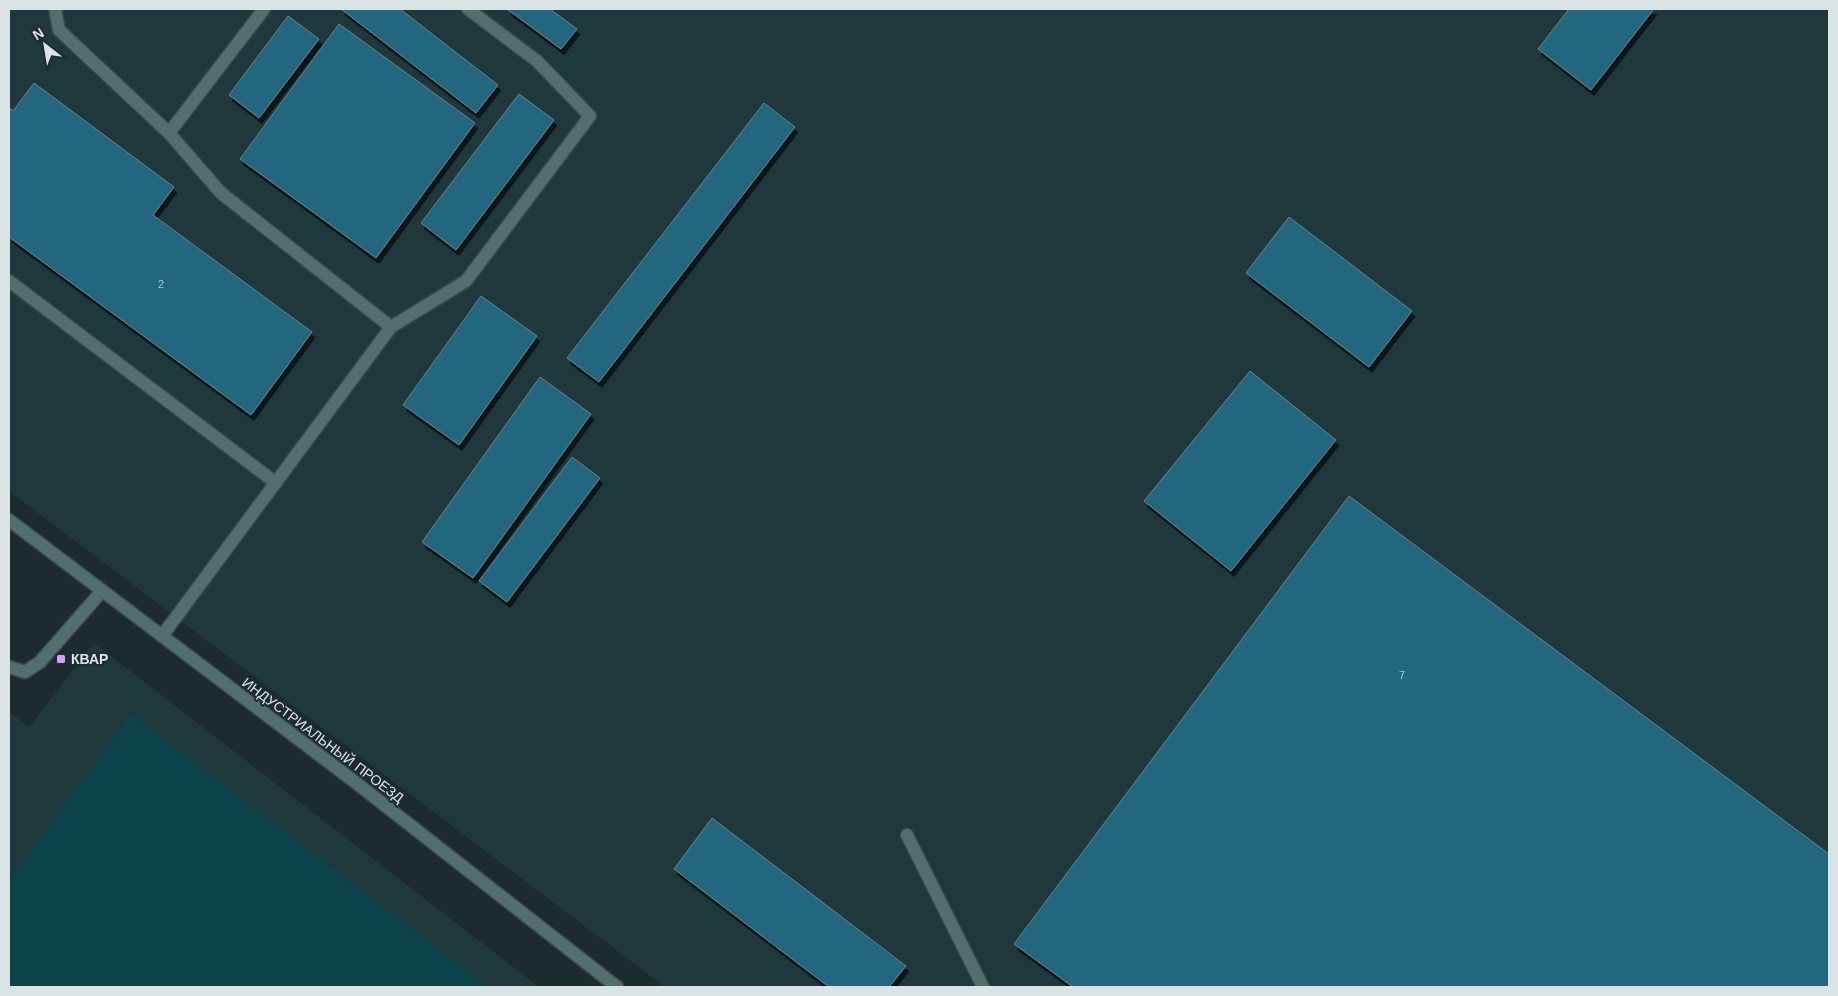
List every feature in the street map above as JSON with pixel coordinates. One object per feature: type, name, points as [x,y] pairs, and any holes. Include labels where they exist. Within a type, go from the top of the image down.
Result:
[{"type":"street","points":[[55,9],[59,30],[169,133],[221,193],[391,327]]},
{"type":"street","points":[[169,133],[264,9]]},
{"type":"street","points":[[162,636],[391,327],[466,282],[590,116],[537,62],[468,9]]},
{"type":"street","points":[[9,281],[276,483]]},
{"type":"street","name":"ИНДУСТРИАЛЬНЫЙ ПРОЕЗД","points":[[9,520],[354,782],[617,987]]},
{"type":"street","points":[[9,667],[25,672],[40,662],[102,591]]},
{"type":"street","points":[[907,834],[983,987]]},
{"type":"shaded area","points":[[9,9],[1829,9],[1829,987],[665,987],[9,491]]},
{"type":"shaded area","points":[[94,643],[539,987],[9,987],[9,712],[29,727]]},
{"type":"shaded area","points":[[131,714],[488,987],[9,987],[9,881]]},
{"type":"building","points":[[341,9],[400,9],[498,85],[476,113]]},
{"type":"building","points":[[507,9],[550,9],[577,29],[561,49]]},
{"type":"building","points":[[1569,9],[1654,9],[1591,90],[1538,49]]},
{"type":"building","points":[[288,16],[319,39],[259,118],[229,95]]},
{"type":"building","points":[[339,24],[475,123],[376,258],[240,159]]},
{"type":"building","points":[[34,83],[174,187],[153,215],[312,332],[251,415],[9,237],[9,107],[13,111]]},
{"type":"building","points":[[519,94],[554,120],[456,250],[421,223]]},
{"type":"building","points":[[764,103],[795,127],[599,382],[567,358]]},
{"type":"building","points":[[1289,217],[1412,311],[1369,367],[1246,273]]},
{"type":"building","points":[[481,296],[537,336],[459,445],[403,405]]},
{"type":"building","points":[[1250,371],[1336,440],[1231,571],[1144,501]]},
{"type":"building","points":[[540,377],[591,414],[473,578],[422,542]]},
{"type":"building","points":[[572,457],[600,478],[507,602],[479,581]]},
{"type":"building","points":[[1349,496],[1829,854],[1829,984],[1827,987],[1073,987],[1014,944]]},
{"type":"building","points":[[712,818],[906,966],[889,987],[829,987],[674,869]]},
{"type":"place","name":"КВАР","points":[[61,659]]}]
